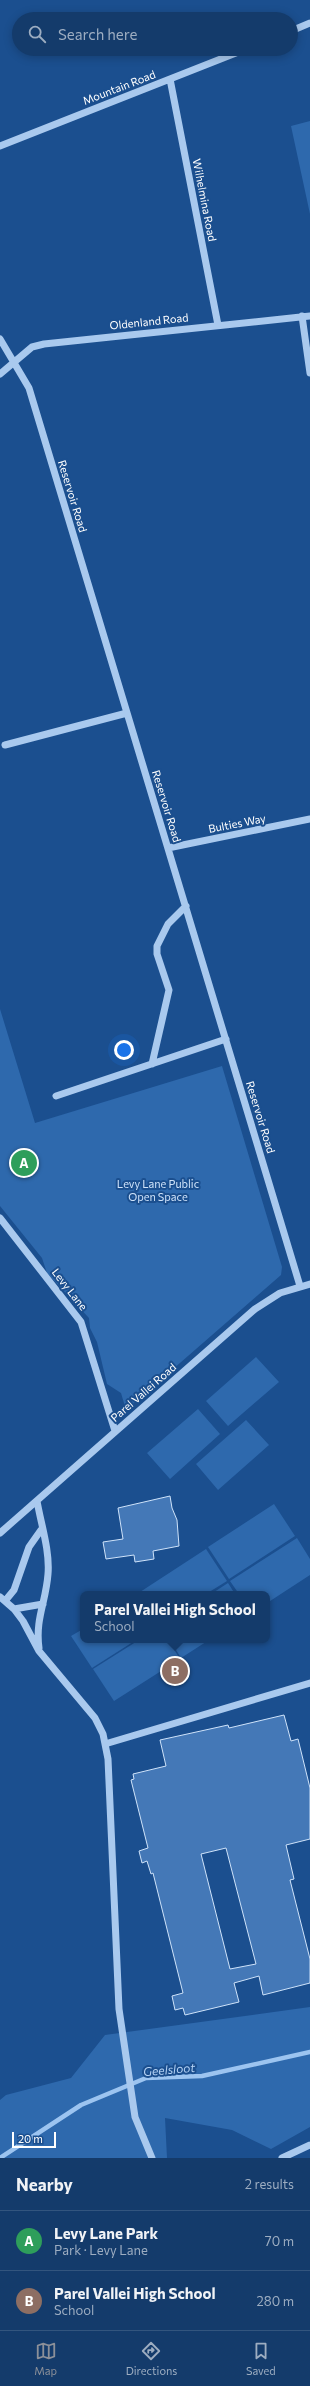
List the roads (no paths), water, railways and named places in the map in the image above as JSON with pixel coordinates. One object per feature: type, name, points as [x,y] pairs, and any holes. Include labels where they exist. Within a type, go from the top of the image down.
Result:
[{"type":"street","points":[[298,28],[310,23]]},
{"type":"street","name":"Mountain Road","points":[[0,146],[228,56]]},
{"type":"street","name":"Wilhelmina Road","points":[[170,79],[218,325]]},
{"type":"street","points":[[306,316],[310,373]]},
{"type":"street","name":"Oldenland Road","points":[[0,374],[32,347],[44,344],[306,316]]},
{"type":"street","name":"Reservoir Road","points":[[0,339],[29,388],[300,1286]]},
{"type":"street","points":[[5,745],[127,713]]},
{"type":"street","name":"Bulties Way","points":[[168,848],[310,819]]},
{"type":"street","points":[[152,1064],[170,990],[157,954],[157,946],[168,924],[186,906]]},
{"type":"street","points":[[56,1096],[226,1039]]},
{"type":"street","name":"Levy Lane","points":[[0,1218],[81,1322],[115,1431]]},
{"type":"street","name":"Parel Vallei Road","points":[[0,1533],[255,1309],[280,1293],[310,1284]]},
{"type":"street","points":[[37,1501],[49,1563],[43,1604],[37,1627],[39,1651]]},
{"type":"street","points":[[42,1530],[29,1547],[14,1590],[2,1599],[14,1609],[23,1621],[39,1651],[95,1718],[105,1744],[108,1759],[119,2009],[135,2117],[152,2158]]},
{"type":"street","points":[[14,1609],[43,1604]]},
{"type":"street","points":[[105,1744],[310,1683]]},
{"type":"street","points":[[282,2158],[310,2144]]},
{"type":"waterway","name":"Geelsloot","points":[[0,2158],[81,2105],[146,2078],[202,2076],[310,2052]]},
{"type":"place","name":"Levy Lane Park","points":[[24,1163]]},
{"type":"place","name":"Parel Vallei High School","points":[[175,1671]]},
{"type":"park label","name":"Levy Lane Public Open Space","points":[[158,1189]]}]
